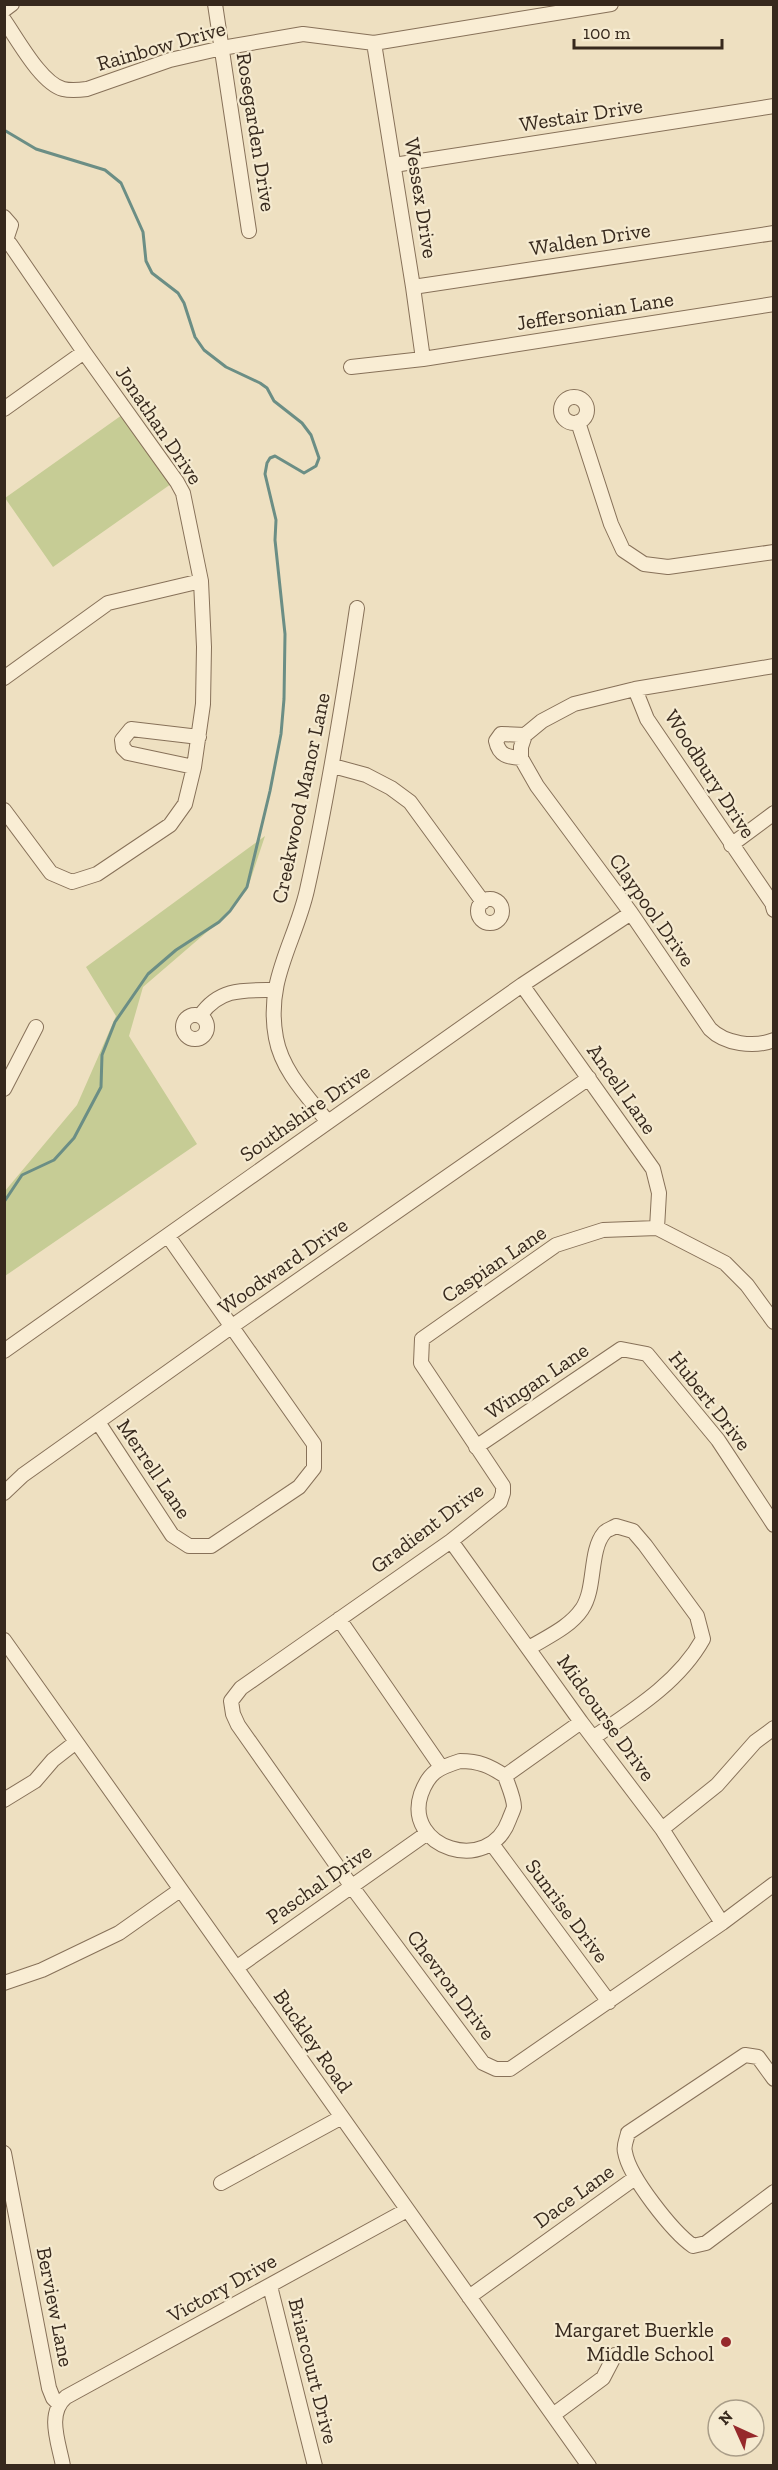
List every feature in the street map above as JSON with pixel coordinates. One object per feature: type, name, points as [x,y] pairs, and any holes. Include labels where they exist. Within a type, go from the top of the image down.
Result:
[{"type":"street","points":[[4,10],[12,4]]},
{"type":"street","name":"Rosegarden Drive","points":[[215,4],[249,231]]},
{"type":"street","name":"Rainbow Drive","points":[[4,20],[45,78],[64,90],[87,89],[170,60],[222,48],[303,34],[374,43],[568,8],[611,4]]},
{"type":"street","name":"Wessex Drive","points":[[374,43],[423,359]]},
{"type":"street","name":"Westair Drive","points":[[394,165],[774,106]]},
{"type":"street","name":"Jonathan Drive","points":[[4,217],[11,225],[5,240],[183,493],[201,581],[204,647],[203,704],[194,767],[185,804],[170,825],[97,874],[72,882],[51,873],[4,810]]},
{"type":"street","name":"Walden Drive","points":[[413,287],[774,233]]},
{"type":"street","name":"Jeffersonian Lane","points":[[351,367],[423,359],[774,304]]},
{"type":"street","points":[[4,409],[84,352]]},
{"type":"street","points":[[578,423],[611,524],[622,550],[644,564],[668,567],[774,552]]},
{"type":"street","points":[[4,678],[108,603],[201,581]]},
{"type":"street","name":"Creekwood Manor Lane","points":[[328,1122],[285,1066],[276,1040],[274,990],[307,892],[333,766],[357,608]]},
{"type":"street","points":[[525,735],[501,734],[496,741],[498,749],[504,756],[521,758],[520,747],[525,735],[543,721],[574,704],[635,689],[774,666]]},
{"type":"street","name":"Woodbury Drive","points":[[635,689],[647,719],[772,903],[774,910]]},
{"type":"street","points":[[194,767],[128,753],[123,748],[122,740],[131,729],[199,737]]},
{"type":"street","name":"Claypool Drive","points":[[521,758],[537,786],[631,913],[710,1029],[726,1041],[764,1044],[774,1040]]},
{"type":"street","points":[[333,766],[366,775],[410,801],[483,902]]},
{"type":"street","points":[[731,845],[774,813]]},
{"type":"street","name":"Southshire Drive","points":[[4,1351],[522,985],[631,913]]},
{"type":"street","name":"Ancell Lane","points":[[522,985],[653,1169],[659,1193],[657,1228]]},
{"type":"street","points":[[200,1016],[207,1005],[217,997],[244,990],[274,990]]},
{"type":"street","points":[[4,1089],[36,1027]]},
{"type":"street","name":"Woodward Drive","points":[[4,1493],[23,1476],[231,1327],[589,1078]]},
{"type":"street","name":"Caspian Lane","points":[[422,1339],[556,1245],[603,1230],[657,1228],[725,1263],[737,1273],[774,1322]]},
{"type":"street","points":[[168,1236],[231,1327]]},
{"type":"street","name":"Merrell Lane","points":[[98,1422],[172,1535],[189,1546],[211,1545],[299,1487],[314,1468],[314,1444],[231,1327]]},
{"type":"street","name":"Gradient Drive","points":[[231,1701],[241,1688],[451,1541],[500,1502],[503,1486],[421,1363],[422,1339]]},
{"type":"street","name":"Wingan Lane","points":[[476,1447],[621,1349]]},
{"type":"street","name":"Hubert Drive","points":[[621,1349],[647,1354],[718,1440],[774,1526]]},
{"type":"street","points":[[529,1647],[573,1620],[582,1610],[588,1599],[595,1554],[604,1533],[616,1526],[633,1531],[697,1616],[703,1639],[692,1657],[640,1706],[594,1737]]},
{"type":"street","name":"Midcourse Drive","points":[[451,1541],[581,1722],[662,1829],[722,1923]]},
{"type":"street","points":[[339,1619],[441,1767]]},
{"type":"street","name":"Buckley Road","points":[[4,1640],[590,2466]]},
{"type":"street","name":"Chevron Drive","points":[[231,1701],[238,1725],[352,1887],[483,2063],[496,2069],[510,2069],[722,1923],[774,1884]]},
{"type":"street","points":[[505,1776],[581,1722]]},
{"type":"street","points":[[662,1829],[717,1785],[755,1742],[774,1728]]},
{"type":"street","points":[[4,1800],[30,1786],[53,1760],[76,1742]]},
{"type":"street","points":[[460,1761],[478,1761],[505,1776],[514,1807],[505,1830],[492,1844],[474,1851],[454,1850],[439,1843],[426,1833],[418,1805],[426,1779],[441,1767],[460,1761]]},
{"type":"street","name":"Paschal Drive","points":[[236,1968],[426,1833]]},
{"type":"street","name":"Sunrise Drive","points":[[492,1844],[609,2002]]},
{"type":"street","points":[[4,1983],[42,1970],[119,1933],[180,1890]]},
{"type":"street","name":"Dace Lane","points":[[469,2297],[635,2178],[624,2150],[628,2133],[745,2055],[758,2057],[774,2079]]},
{"type":"street","points":[[221,2183],[342,2117]]},
{"type":"street","name":"Berview Lane","points":[[4,2153],[49,2388],[53,2398],[59,2404],[54,2417],[63,2466]]},
{"type":"street","points":[[635,2178],[682,2238],[693,2246],[706,2243],[774,2192]]},
{"type":"street","name":"Victory Drive","points":[[59,2404],[66,2397],[407,2210]]},
{"type":"street","name":"Briarcourt Drive","points":[[270,2286],[315,2466]]},
{"type":"street","points":[[553,2415],[603,2378],[615,2355]]},
{"type":"green space","points":[[122,415],[171,484],[53,567],[5,498]]},
{"type":"green space","points":[[265,836],[247,890],[215,925],[143,987],[129,1036],[197,1144],[5,1276],[5,1191],[77,1105],[116,1016],[86,967]]},
{"type":"waterway","points":[[4,130],[36,149],[105,170],[121,183],[143,232],[146,261],[152,273],[178,293],[184,303],[195,337],[204,350],[226,367],[267,388],[274,401],[302,423],[311,435],[319,458],[316,466],[304,473],[275,456],[267,463],[265,474],[276,520],[275,540],[285,634],[284,699],[281,734],[270,791],[247,887],[219,922],[176,950],[148,974],[115,1022],[102,1055],[101,1087],[74,1138],[54,1160],[22,1175],[4,1202]]},
{"type":"place","name":"Margaret Buerkle Middle School","points":[[726,2342]]}]
